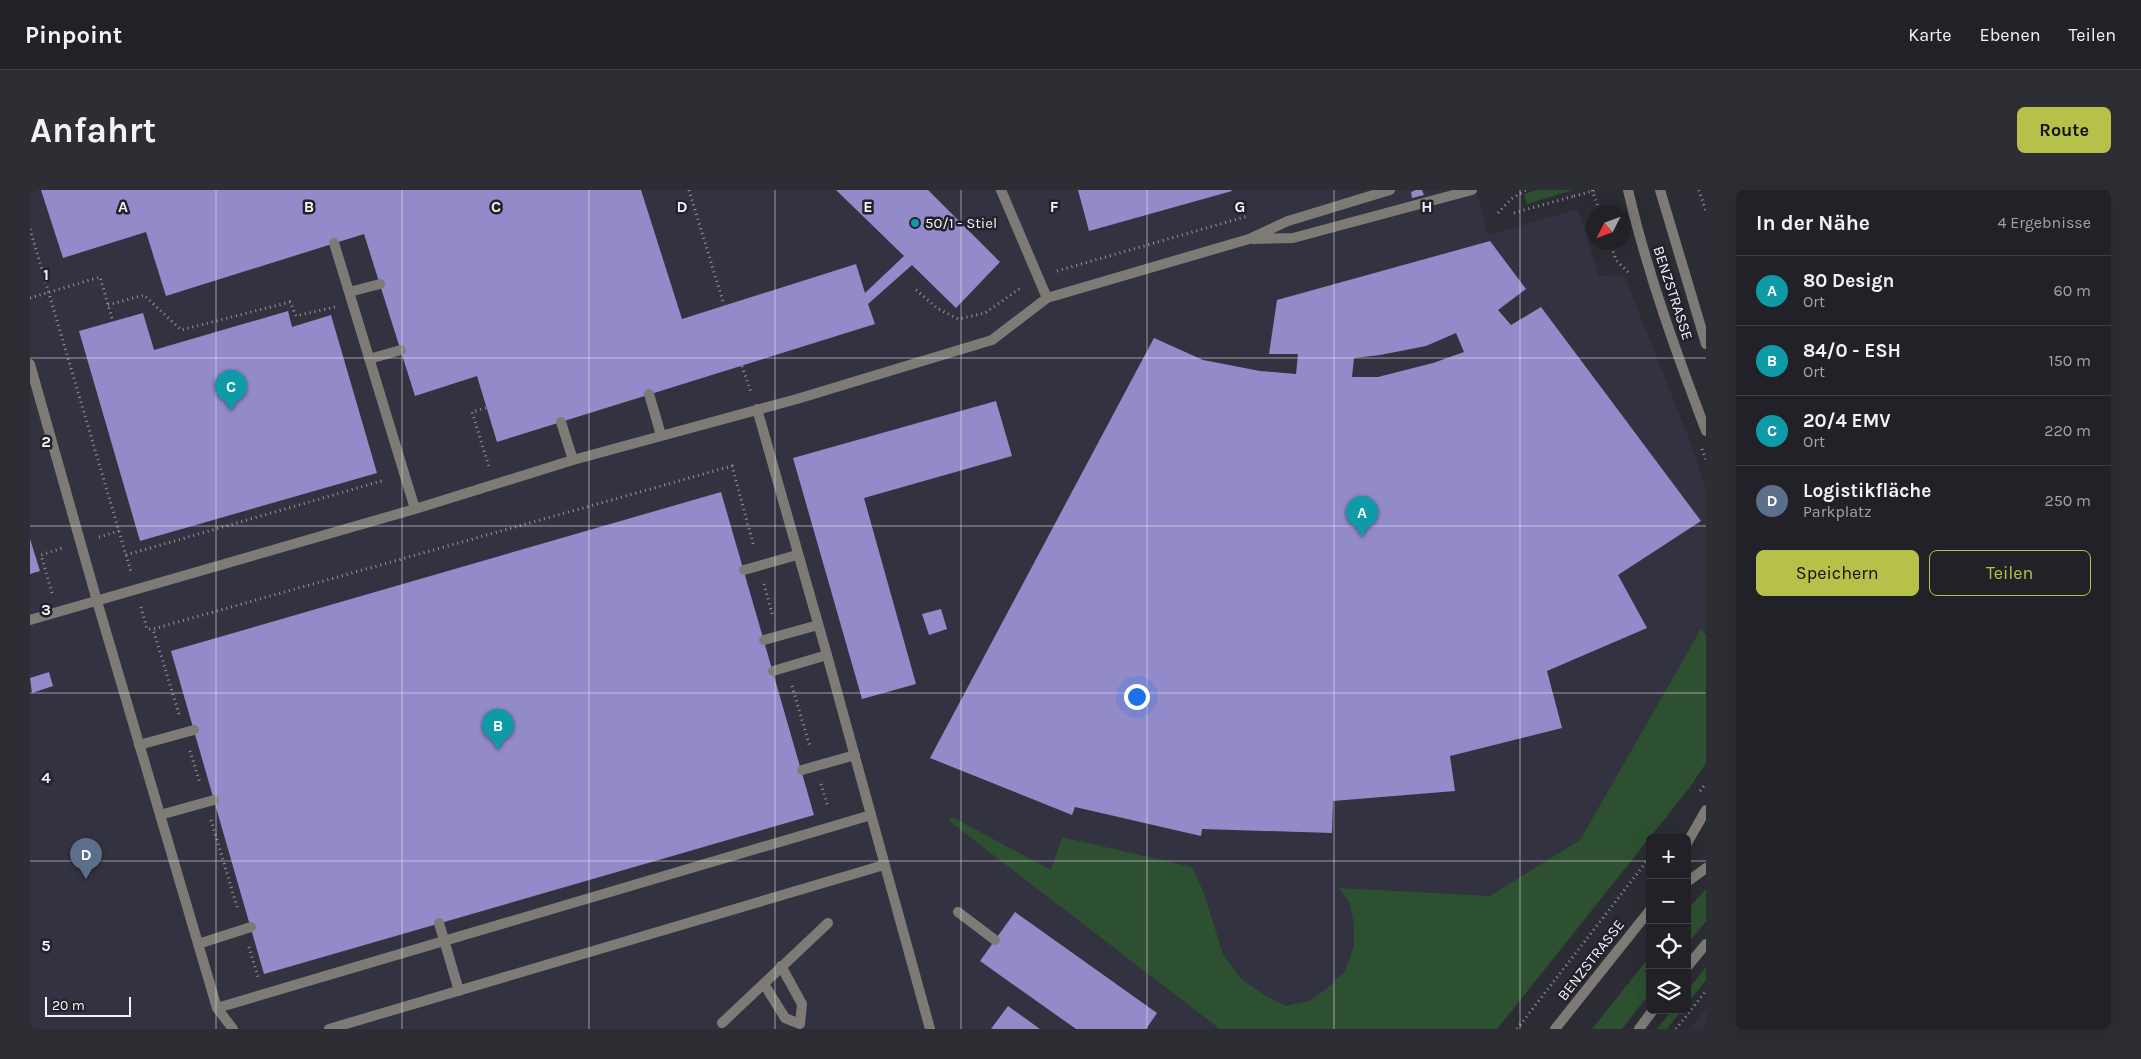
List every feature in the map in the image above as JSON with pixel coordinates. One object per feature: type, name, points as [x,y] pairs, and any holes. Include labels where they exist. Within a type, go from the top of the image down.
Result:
[{"type":"street","points":[[1001,190],[1047,298]]},
{"type":"street","points":[[30,620],[414,509],[573,460],[757,409],[992,340],[1047,298],[1249,239],[1288,221],[1390,190]]},
{"type":"street","points":[[1249,239],[1293,238],[1472,190]]},
{"type":"street","name":"BENZSTRASSE","points":[[1628,190],[1639,238],[1706,432]]},
{"type":"street","name":"BENZSTRASSE","points":[[1660,190],[1706,344]]},
{"type":"street","points":[[334,243],[414,509]]},
{"type":"street","points":[[349,292],[380,284]]},
{"type":"street","points":[[369,359],[401,350]]},
{"type":"street","points":[[30,364],[97,601],[217,1008],[233,1029]]},
{"type":"street","points":[[649,394],[661,435]]},
{"type":"street","points":[[757,409],[930,1029]]},
{"type":"street","points":[[561,422],[573,460]]},
{"type":"street","points":[[744,570],[797,555]]},
{"type":"street","points":[[764,640],[818,625]]},
{"type":"street","points":[[773,671],[827,655]]},
{"type":"street","points":[[140,745],[189,731]]},
{"type":"street","points":[[802,770],[854,755]]},
{"type":"street","points":[[160,815],[210,802]]},
{"type":"street","points":[[1691,836],[1706,810]]},
{"type":"street","points":[[217,1008],[871,815]]},
{"type":"street","points":[[329,1029],[884,865]]},
{"type":"street","points":[[1691,879],[1706,868]]},
{"type":"street","points":[[958,912],[995,940]]},
{"type":"street","name":"BENZSTRASSE","points":[[1555,1029],[1646,915]]},
{"type":"street","points":[[439,923],[459,991]]},
{"type":"street","points":[[722,1023],[828,923]]},
{"type":"street","points":[[198,944],[248,929]]},
{"type":"street","points":[[1691,963],[1706,944]]},
{"type":"street","points":[[764,984],[785,1018],[800,1024],[802,1004],[781,966]]},
{"type":"street","points":[[1639,1029],[1651,1014]]},
{"type":"path","points":[[689,190],[724,305]]},
{"type":"path","points":[[1498,212],[1511,199],[1526,190]]},
{"type":"path","points":[[1592,190],[1597,205]]},
{"type":"path","points":[[1514,213],[1597,190]]},
{"type":"path","points":[[1699,190],[1706,212]]},
{"type":"path","points":[[30,229],[147,629],[153,629],[732,466],[778,636]]},
{"type":"path","points":[[1613,250],[1616,260],[1628,271],[1632,279]]},
{"type":"path","points":[[30,298],[100,277],[113,322]]},
{"type":"path","points":[[108,305],[144,295],[180,330],[290,302],[296,316],[335,306],[338,316]]},
{"type":"path","points":[[742,366],[757,409]]},
{"type":"path","points":[[486,408],[472,412],[494,484]]},
{"type":"path","points":[[126,555],[385,480],[383,471]]},
{"type":"path","points":[[153,629],[189,731],[248,929],[260,984]]},
{"type":"path","points":[[787,667],[828,809]]},
{"type":"path","points":[[1517,1029],[1646,862]]},
{"type":"path","points":[[1676,1029],[1706,991]]},
{"type":"shaded area","points":[[30,190],[1476,190],[1488,235],[1578,209],[1586,235],[1586,250],[1591,250],[1599,276],[1624,275],[1695,454],[1706,488],[1706,763],[1690,787],[1653,834],[1646,834],[1646,842],[1497,1029],[30,1029]]},
{"type":"shaded area","points":[[1706,1009],[1706,1029],[1690,1029]]},
{"type":"green space","points":[[1537,190],[1573,190],[1527,204],[1524,194]]},
{"type":"green space","points":[[1701,629],[1706,635],[1706,763],[1690,787],[1653,834],[1646,834],[1646,842],[1497,1029],[1220,1029],[949,821],[952,817],[1051,870],[1062,837],[1192,867],[1203,891],[1223,954],[1241,979],[1264,995],[1286,1006],[1309,1001],[1328,988],[1345,971],[1354,946],[1354,924],[1350,903],[1339,888],[1490,896],[1580,840]]},
{"type":"green space","points":[[1706,889],[1706,921],[1691,940],[1691,924],[1691,906]]},
{"type":"green space","points":[[1646,961],[1646,998],[1622,1029],[1592,1029]]},
{"type":"green space","points":[[1706,967],[1706,980],[1691,999],[1691,986]]},
{"type":"green space","points":[[1669,1014],[1679,1014],[1667,1029],[1657,1029]]},
{"type":"building","points":[[41,190],[641,190],[682,319],[856,264],[865,293],[904,256],[836,190],[928,190],[1000,262],[956,308],[912,265],[868,304],[875,324],[497,442],[477,376],[415,396],[364,234],[166,296],[146,232],[63,258]]},
{"type":"building","points":[[1078,190],[1231,190],[1232,191],[1089,231]]},
{"type":"building","points":[[1422,190],[1424,195],[1412,198],[1411,192]]},
{"type":"building","points":[[1490,241],[1526,289],[1498,310],[1511,325],[1541,307],[1701,521],[1618,575],[1647,628],[1547,671],[1562,728],[1450,756],[1455,791],[1333,801],[1332,833],[1202,829],[1201,836],[1075,807],[1072,815],[930,758],[1154,338],[1203,360],[1260,371],[1296,374],[1298,354],[1269,354],[1277,300]],"holes":[[[1456,333],[1464,352],[1433,363],[1378,377],[1352,377],[1354,358],[1426,346]]]},
{"type":"building","points":[[288,311],[292,327],[331,315],[377,473],[140,541],[79,331],[143,313],[154,350]]},
{"type":"building","points":[[996,401],[1012,456],[864,498],[916,684],[862,699],[793,458]]},
{"type":"building","points":[[721,492],[814,815],[264,974],[171,651]]},
{"type":"building","points":[[30,539],[40,571],[30,574]]},
{"type":"building","points":[[941,609],[947,629],[929,635],[922,614]]},
{"type":"building","points":[[49,672],[53,686],[32,693],[30,678]]},
{"type":"building","points":[[1015,912],[1157,1013],[1146,1029],[1076,1029],[980,961]]},
{"type":"building","points":[[1008,1006],[1040,1029],[991,1029]]},
{"type":"place","name":"50/1 - Stiel","points":[[915,223]]},
{"type":"place","name":"20/4 EMV","points":[[231,411]]},
{"type":"place","name":"80 Design","points":[[1362,537]]},
{"type":"place","name":"84/0 - ESH","points":[[498,750]]},
{"type":"place","name":"Logistikfläche","points":[[86,879]]}]
